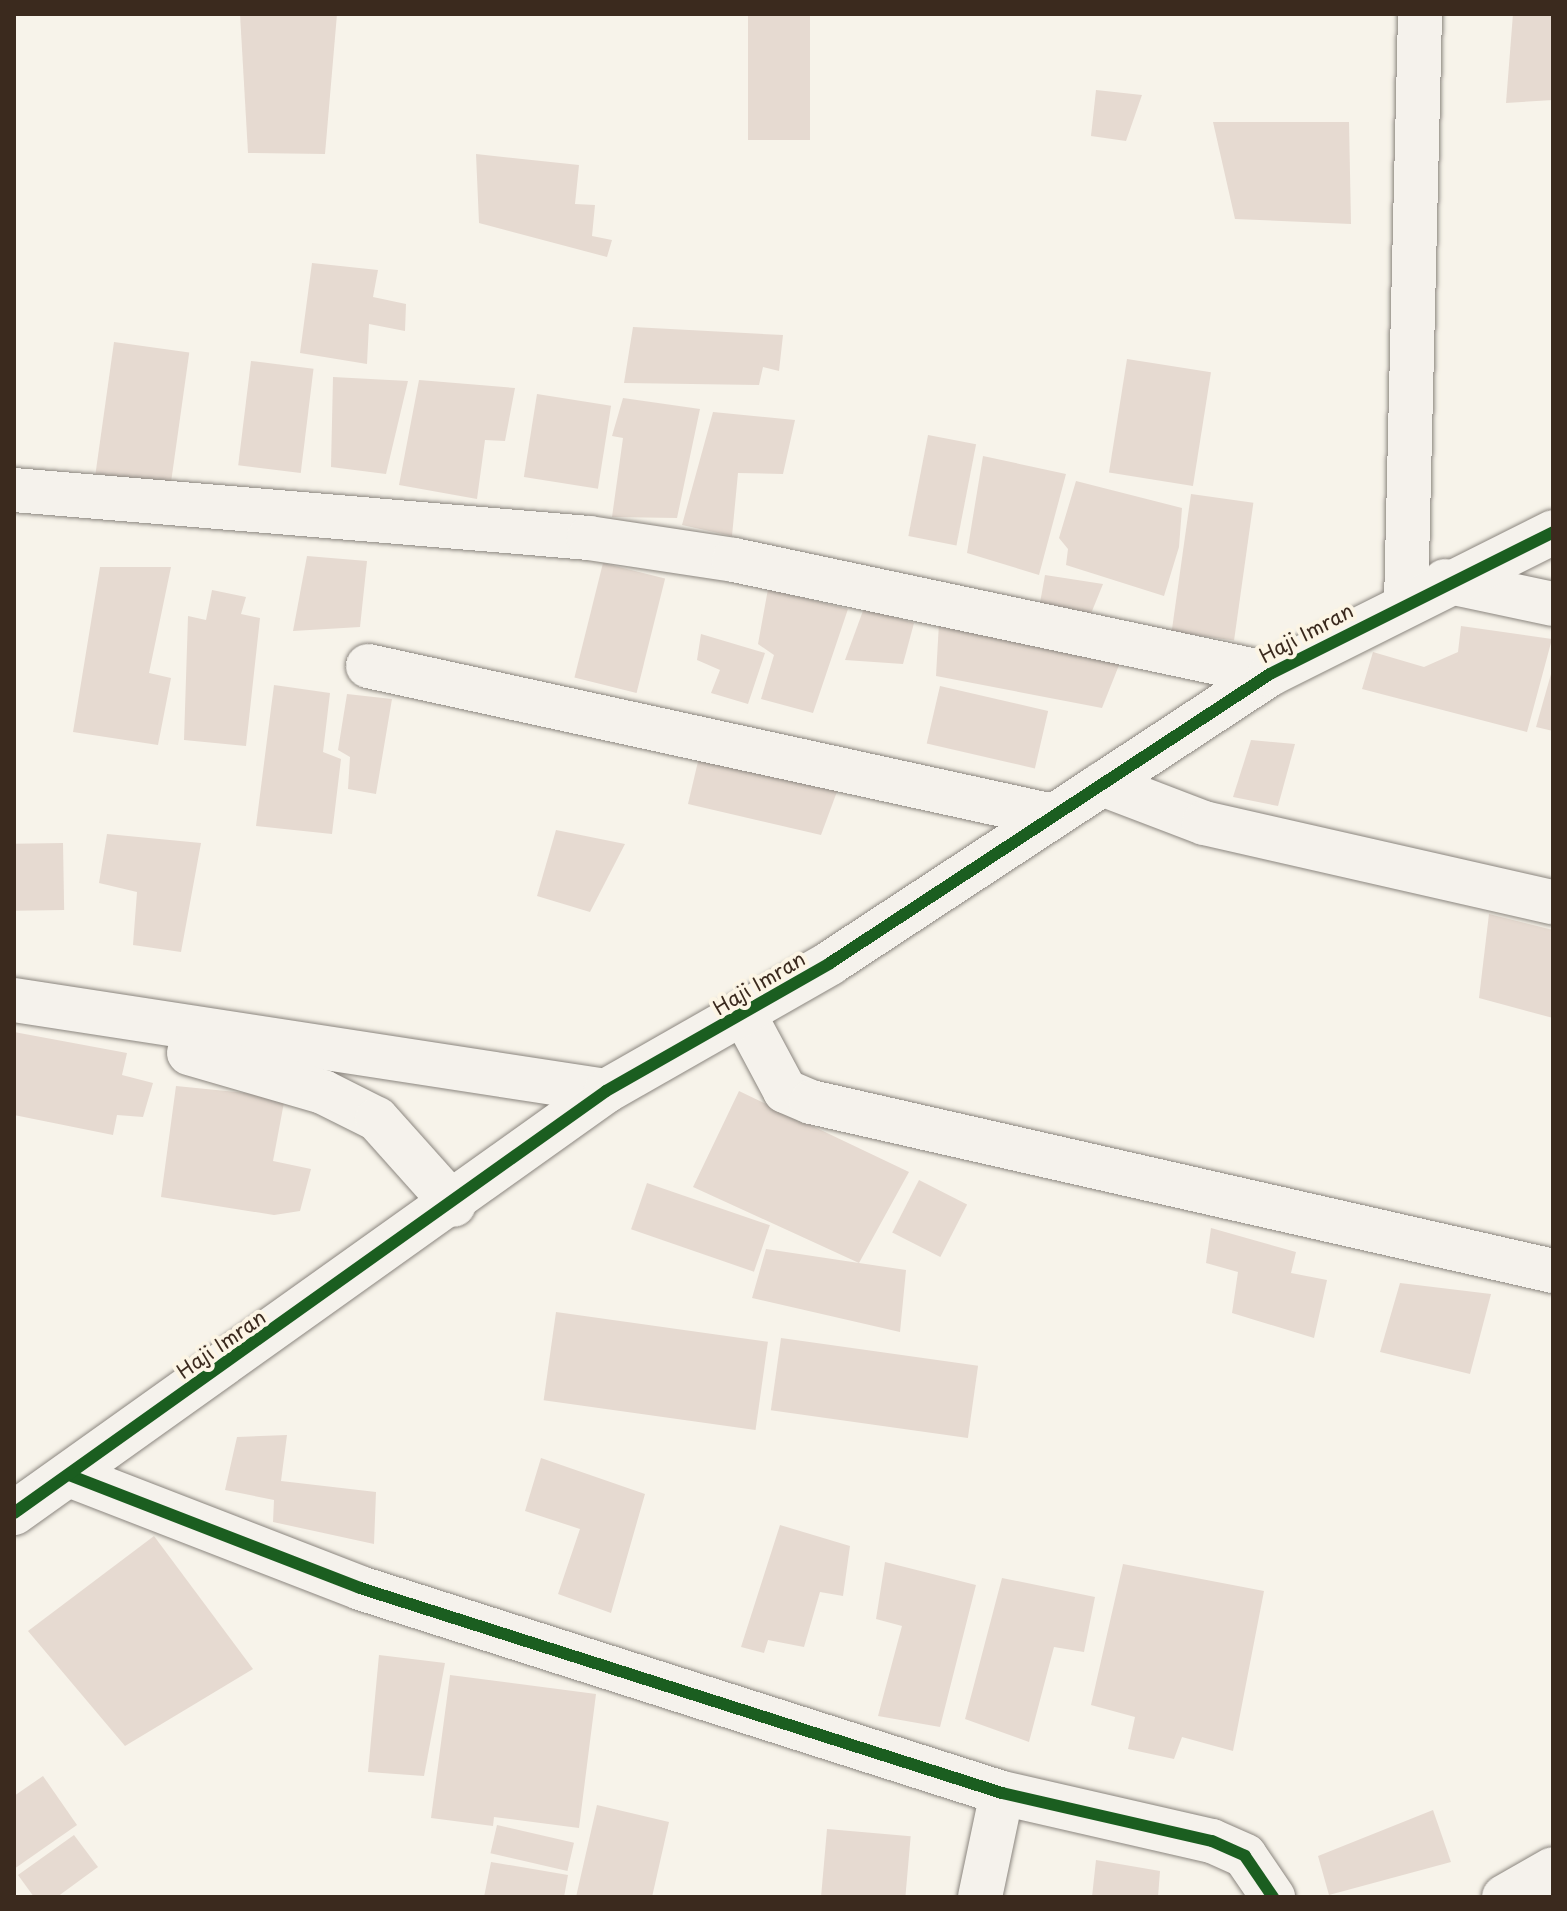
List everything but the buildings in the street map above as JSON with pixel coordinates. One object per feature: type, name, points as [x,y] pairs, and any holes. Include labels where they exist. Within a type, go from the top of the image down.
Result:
[{"type":"street","points":[[1406,604],[1420,14]]},
{"type":"street","points":[[14,490],[589,538],[734,560],[1270,674]]},
{"type":"street","name":"Haji Imran","points":[[14,1513],[454,1205],[606,1091],[745,1016],[1270,674],[1445,581],[1553,532]]},
{"type":"street","points":[[1445,581],[1553,604]]},
{"type":"street","points":[[368,666],[1053,816]]},
{"type":"street","points":[[1102,784],[1204,823],[1553,902]]},
{"type":"street","points":[[14,1000],[606,1091]]},
{"type":"street","points":[[745,1016],[785,1091],[811,1102],[1553,1271]]},
{"type":"street","points":[[189,1053],[323,1092],[377,1119],[454,1205]]},
{"type":"street","points":[[69,1475],[360,1588],[1002,1793],[1212,1841],[1245,1856],[1273,1897]]},
{"type":"street","points":[[980,1897],[1002,1793]]},
{"type":"street","points":[[1504,1897],[1553,1869]]},
{"type":"cycle path","points":[[14,1513],[606,1091],[830,963],[1270,674],[1553,532]]},
{"type":"cycle path","points":[[69,1475],[360,1588],[1002,1793],[1212,1841],[1245,1856],[1273,1897]]}]
